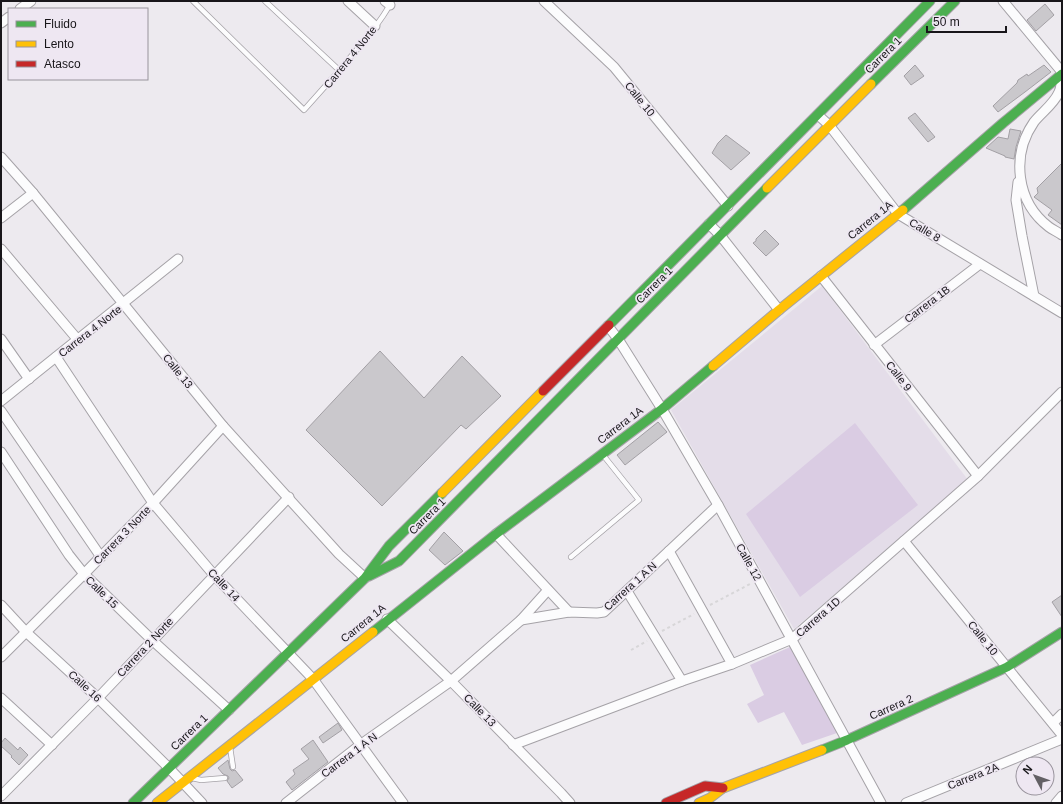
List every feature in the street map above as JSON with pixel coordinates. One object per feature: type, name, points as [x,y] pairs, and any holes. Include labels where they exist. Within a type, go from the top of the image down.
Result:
[{"type":"main road","name":"Carrera 1","points":[[133,803],[365,578],[389,546],[930,1]]},
{"type":"main road","name":"Carrera 1","points":[[365,578],[399,561],[829,125],[955,1]]},
{"type":"main road","name":"Carrera 1A","points":[[186,780],[496,534],[662,409],[779,310],[898,214],[1062,73]]},
{"type":"main road","points":[[449,486],[461,498]]},
{"type":"main road","name":"Carrera 2","points":[[699,803],[710,798],[722,788],[847,740],[1007,668],[1062,632]]},
{"type":"main road","points":[[157,803],[186,780]]},
{"type":"main road","name":"Carrera 2","points":[[666,803],[705,786],[722,788]]},
{"type":"street","points":[[21,8],[31,1]]},
{"type":"street","points":[[348,1],[375,26]]},
{"type":"street","name":"Calle 10","points":[[544,1],[614,67],[728,206]]},
{"type":"street","points":[[1003,1],[1062,73]]},
{"type":"street","points":[[1034,296],[1016,200],[1020,155],[1025,138],[1034,122],[1054,101],[1060,91],[1062,80]]},
{"type":"street","name":"Calle 8","points":[[818,115],[829,125],[898,214],[1062,313]]},
{"type":"street","name":"Calle 13","points":[[1,157],[34,193],[223,426],[289,497],[339,554],[365,578]]},
{"type":"street","points":[[1019,170],[1022,190],[1028,204],[1038,217],[1049,227],[1062,235]]},
{"type":"street","points":[[1,218],[34,193]]},
{"type":"street","points":[[710,224],[779,310]]},
{"type":"street","points":[[1,249],[78,340]]},
{"type":"street","name":"Carrera 4 Norte","points":[[1,401],[178,260]]},
{"type":"street","name":"Carrera 1B","points":[[874,345],[980,264]]},
{"type":"street","name":"Calle 9","points":[[821,276],[978,476]]},
{"type":"street","name":"Calle 12","points":[[608,326],[618,339],[662,409],[718,505],[881,803]]},
{"type":"street","points":[[1,339],[29,379]]},
{"type":"street","name":"Calle 14","points":[[56,357],[153,503],[214,575],[313,679],[403,803]]},
{"type":"street","name":"Carrera 1D","points":[[514,745],[682,681],[732,664],[792,639],[978,476],[1062,392]]},
{"type":"street","points":[[1,411],[101,557]]},
{"type":"street","name":"Carrera 3 Norte","points":[[1,657],[153,503],[223,426]]},
{"type":"street","name":"Calle 15","points":[[1,452],[69,555],[84,574],[152,640],[229,710]]},
{"type":"street","name":"Carrera 2 Norte","points":[[1,796],[98,698],[289,497]]},
{"type":"street","name":"Carrera 1 A N","points":[[521,620],[569,612],[604,612],[718,505]]},
{"type":"street","points":[[496,534],[569,612]]},
{"type":"street","name":"Calle 10","points":[[904,541],[1062,735]]},
{"type":"street","points":[[668,551],[732,664]]},
{"type":"street","name":"Carrera 1 A N","points":[[286,803],[360,745],[451,681],[521,620],[548,590]]},
{"type":"street","points":[[627,591],[682,681]]},
{"type":"street","name":"Calle 16","points":[[1,605],[26,632],[98,698],[169,768],[186,780],[202,803]]},
{"type":"street","name":"Calle 13","points":[[387,619],[451,681],[570,803]]},
{"type":"street","points":[[1,698],[52,745]]},
{"type":"street","points":[[1053,723],[1062,714]]},
{"type":"street","name":"Carrera 2A","points":[[906,803],[1062,740]]},
{"type":"street","points":[[1056,803],[1062,796]]},
{"type":"lane","name":"Carrera 4 Norte","points":[[193,1],[304,110],[340,71],[388,9],[389,2]]},
{"type":"lane","points":[[265,1],[340,71]]},
{"type":"lane","points":[[571,557],[640,500],[602,454]]},
{"type":"lane","points":[[230,745],[233,767]]},
{"type":"lane","points":[[186,780],[226,778]]},
{"type":"path","points":[[631,650],[656,637]]},
{"type":"shaded area","points":[[822,286],[968,480],[794,629],[671,410]]},
{"type":"shaded area","points":[[855,423],[918,505],[800,597],[746,514]]},
{"type":"shaded area","points":[[790,647],[837,733],[802,745],[784,712],[758,723],[747,704],[764,695],[750,665]]},
{"type":"building","points":[[1045,4],[1054,15],[1036,31],[1027,20]]},
{"type":"building","points":[[915,65],[924,76],[911,85],[904,76]]},
{"type":"building","points":[[1044,65],[1051,72],[998,112],[993,106],[1017,83],[1018,80],[1027,74],[1028,76]]},
{"type":"building","points":[[915,113],[935,137],[928,142],[908,118]]},
{"type":"building","points":[[1010,129],[1021,131],[1014,159],[1005,157],[986,148],[998,137],[1008,139]]},
{"type":"building","points":[[726,135],[750,153],[731,170],[712,153],[718,143]]},
{"type":"building","points":[[1062,163],[1062,225],[1048,215],[1052,210],[1034,197],[1038,193],[1037,188]]},
{"type":"building","points":[[765,230],[779,244],[766,256],[753,243]]},
{"type":"building","points":[[380,351],[424,398],[462,356],[501,396],[466,429],[461,425],[382,506],[306,430]]},
{"type":"building","points":[[658,422],[667,432],[625,465],[617,455]]},
{"type":"building","points":[[444,532],[463,551],[445,565],[429,550]]},
{"type":"building","points":[[1062,595],[1062,617],[1052,602]]},
{"type":"building","points":[[338,723],[342,730],[323,743],[319,737]]},
{"type":"building","points":[[5,738],[18,750],[20,747],[28,755],[19,765],[1,746],[1,743]]},
{"type":"building","points":[[313,740],[328,762],[292,790],[286,782],[295,774],[293,770],[309,759],[301,749]]},
{"type":"building","points":[[228,760],[230,769],[232,771],[235,770],[243,780],[232,788],[227,781],[229,778],[228,776],[223,774],[218,768]]},
{"type":"traffic: fast","points":[[609,325],[930,1]]},
{"type":"traffic: fast","points":[[871,84],[955,1]]},
{"type":"traffic: fast","points":[[903,210],[1062,74]]},
{"type":"traffic: fast","points":[[369,576],[399,561],[767,188]]},
{"type":"traffic: fast","points":[[373,632],[496,534],[662,409],[713,366]]},
{"type":"traffic: fast","points":[[133,803],[365,578],[389,546],[442,493]]},
{"type":"traffic: fast","points":[[822,750],[1007,667],[1062,632]]},
{"type":"traffic: slow","points":[[767,188],[871,84]]},
{"type":"traffic: slow","points":[[713,366],[779,310],[903,210]]},
{"type":"traffic: slow","points":[[442,493],[543,391]]},
{"type":"traffic: slow","points":[[157,803],[373,632]]},
{"type":"traffic: slow","points":[[699,803],[710,798],[723,788],[822,750]]},
{"type":"traffic: jam","points":[[543,391],[609,325]]},
{"type":"traffic: jam","points":[[666,803],[705,786],[723,788]]}]
